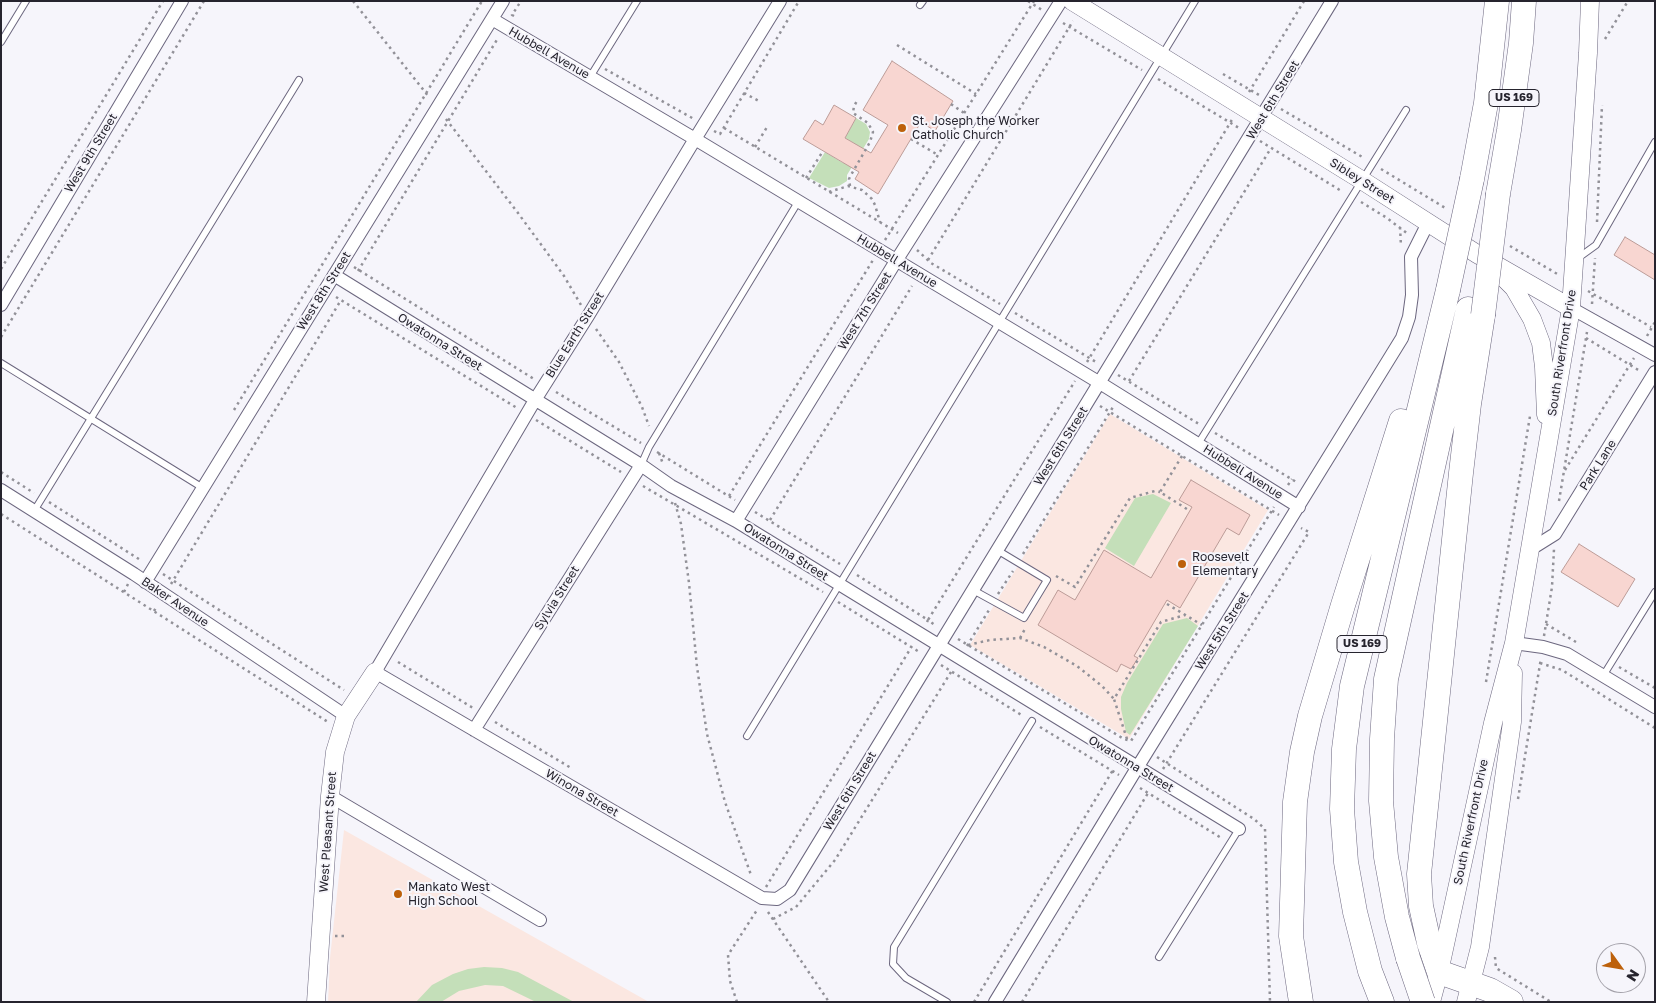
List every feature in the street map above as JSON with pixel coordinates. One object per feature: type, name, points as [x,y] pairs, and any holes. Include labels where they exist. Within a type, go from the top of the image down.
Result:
[{"type":"highway","name":"US 169","points":[[1382,1002],[1370,972],[1355,912],[1346,862],[1342,809],[1344,749],[1352,686],[1446,299],[1472,179],[1486,103],[1497,1]]},
{"type":"highway","name":"US 169","points":[[1423,1002],[1397,917],[1386,857],[1380,801],[1386,679],[1476,312],[1509,130],[1521,43],[1524,1]]},
{"type":"highway","points":[[1301,1002],[1291,936],[1294,802],[1302,752],[1310,716],[1343,604],[1415,378],[1446,299]]},
{"type":"highway","points":[[1476,312],[1469,404],[1419,874],[1421,906],[1429,944],[1439,972],[1470,996],[1497,992],[1511,1002]]},
{"type":"main road","name":"South Riverfront Drive","points":[[1431,1002],[1493,723],[1514,643],[1571,308],[1590,1]]},
{"type":"main road","name":"Sibley Street","points":[[1078,4],[1477,254],[1571,308]]},
{"type":"main road","points":[[1477,254],[1514,288],[1534,324],[1540,343],[1544,367],[1547,451]]},
{"type":"main road","name":"South Riverfront Drive","points":[[1470,996],[1480,947],[1512,722],[1514,643]]},
{"type":"main road","name":"West Pleasant Street","points":[[316,1002],[330,796],[335,752],[344,724],[375,672]]},
{"type":"street","name":"West 9th Street","points":[[1,305],[182,1]]},
{"type":"street","name":"Blue Earth Street","points":[[375,672],[544,385],[780,1]]},
{"type":"street","name":"West 7th Street","points":[[736,521],[896,261],[1061,1]]},
{"type":"street","name":"West 6th Street","points":[[790,890],[930,658],[974,590],[1262,119],[1332,1]]},
{"type":"street","name":"West 8th Street","points":[[145,582],[501,4]]},
{"type":"street","name":"Hubbell Avenue","points":[[492,19],[1100,383],[1299,507]]},
{"type":"street","name":"West 5th Street","points":[[995,1002],[1147,751],[1402,338],[1409,317],[1412,295],[1411,257],[1428,223]]},
{"type":"street","name":"Owatonna Street","points":[[334,275],[641,465],[671,486],[736,521],[1239,829]]},
{"type":"street","name":"Sibley Street","points":[[1571,308],[1655,355]]},
{"type":"street","name":"Park Lane","points":[[1531,549],[1555,534],[1653,375]]},
{"type":"street","name":"Sylvia Street","points":[[474,730],[641,465]]},
{"type":"street","name":"Baker Avenue","points":[[1,490],[164,594],[344,724]]},
{"type":"street","points":[[1514,643],[1543,647],[1567,654],[1655,708]]},
{"type":"street","name":"Winona Street","points":[[375,672],[762,898],[777,900],[790,890]]},
{"type":"street","points":[[330,796],[540,920]]},
{"type":"lane","points":[[1,42],[26,1]]},
{"type":"lane","points":[[590,77],[637,1]]},
{"type":"lane","points":[[747,736],[1195,1]]},
{"type":"lane","points":[[34,511],[299,80]]},
{"type":"lane","points":[[1198,444],[1406,110]]},
{"type":"lane","points":[[1574,260],[1596,245],[1655,142]]},
{"type":"lane","points":[[641,465],[649,447],[798,202]]},
{"type":"lane","points":[[1,363],[203,488]]},
{"type":"lane","points":[[974,590],[1024,618],[1047,580],[997,550]]},
{"type":"lane","points":[[1603,676],[1655,592]]},
{"type":"lane","points":[[947,1002],[906,978],[893,964],[894,948],[1032,721]]},
{"type":"lane","points":[[1159,957],[1239,829]]},
{"type":"path","points":[[1,269],[162,1]]},
{"type":"path","points":[[1,337],[204,1]]},
{"type":"path","points":[[231,414],[482,1]]},
{"type":"path","points":[[350,285],[520,1]]},
{"type":"path","points":[[598,65],[720,134],[799,1]]},
{"type":"path","points":[[1028,1],[1353,197],[1400,227],[1418,242]]},
{"type":"path","points":[[330,251],[544,385],[649,447],[928,620],[1090,358],[1304,1]]},
{"type":"path","points":[[1604,41],[1627,2]]},
{"type":"path","points":[[501,4],[520,20]]},
{"type":"path","points":[[769,521],[1070,26],[1078,4]]},
{"type":"path","points":[[896,45],[976,94]]},
{"type":"path","points":[[744,93],[759,101]]},
{"type":"path","points":[[850,186],[850,175],[870,142],[873,132],[868,123],[853,113],[857,101]]},
{"type":"path","points":[[951,104],[964,113]]},
{"type":"path","points":[[755,147],[767,127]]},
{"type":"path","points":[[724,128],[901,235],[928,260],[1300,484]]},
{"type":"path","points":[[911,139],[938,155]]},
{"type":"path","points":[[773,919],[796,907],[835,860],[1271,148]]},
{"type":"path","points":[[806,178],[823,151]]},
{"type":"path","points":[[829,192],[850,186],[862,190],[872,199],[880,222]]},
{"type":"path","points":[[1400,227],[1401,252]]},
{"type":"path","points":[[312,281],[632,479],[832,598],[1230,843]]},
{"type":"path","points":[[154,611],[342,300]]},
{"type":"path","points":[[1564,472],[1655,322]]},
{"type":"path","points":[[1586,338],[1653,375]]},
{"type":"path","points":[[1022,1002],[1166,763],[1309,532],[1071,388]]},
{"type":"path","points":[[1485,685],[1531,414]]},
{"type":"path","points":[[1160,492],[1182,456]]},
{"type":"path","points":[[1,472],[335,684],[359,697]]},
{"type":"path","points":[[1056,576],[1075,587],[1130,498],[1155,491],[1160,492],[1190,511]]},
{"type":"path","points":[[1,514],[154,611],[344,724]]},
{"type":"path","points":[[124,592],[142,561]]},
{"type":"path","points":[[1167,604],[1202,625]]},
{"type":"path","points":[[1114,699],[1161,622],[1185,615]]},
{"type":"path","points":[[1546,624],[1579,644]]},
{"type":"path","points":[[968,645],[990,640],[1020,638],[1044,647],[1077,666],[1102,686],[1114,699],[1127,739]]},
{"type":"path","points":[[1540,663],[1562,670],[1655,728]]},
{"type":"path","points":[[1611,664],[1624,669],[1655,688]]},
{"type":"path","points":[[974,1002],[1131,740],[1254,819],[1265,829],[1270,1002]]},
{"type":"path","points":[[737,1002],[730,981],[728,955],[758,908]]},
{"type":"shaded area","points":[[1110,414],[1268,510],[1129,739],[970,645]]},
{"type":"shaded area","name":"Mankato West High School","points":[[344,830],[649,1002],[328,1002],[330,958]]},
{"type":"green space","points":[[856,118],[866,124],[870,132],[869,139],[847,175],[847,181],[839,186],[829,188],[809,178],[825,152],[843,163],[855,144],[845,138]]},
{"type":"green space","points":[[1153,494],[1171,503],[1134,566],[1105,548],[1135,498]]},
{"type":"green space","points":[[1187,618],[1198,626],[1130,735],[1126,732],[1121,709],[1121,697],[1127,683],[1163,624]]},
{"type":"green space","points":[[484,967],[502,968],[518,972],[574,1002],[536,1002],[503,986],[485,985],[459,991],[441,1002],[416,1002],[432,985],[453,974],[468,969]]},
{"type":"building","name":"St. Joseph the Worker Catholic Church","points":[[892,61],[953,101],[935,131],[921,122],[878,194],[855,179],[859,172],[803,139],[815,120],[823,125],[834,105],[856,118],[845,138],[871,153],[888,125],[863,110]]},
{"type":"building","points":[[1625,237],[1655,255],[1655,280],[1614,255]]},
{"type":"building","name":"Roosevelt Elementary","points":[[1191,480],[1250,515],[1239,535],[1227,528],[1180,608],[1167,600],[1134,656],[1138,658],[1131,669],[1121,664],[1117,672],[1038,625],[1058,590],[1075,600],[1104,550],[1151,578],[1192,507],[1179,500]]},
{"type":"building","points":[[1579,544],[1635,579],[1618,607],[1561,572]]},
{"type":"place","name":"St. Joseph the Worker Catholic Church","points":[[902,128]]},
{"type":"place","name":"Roosevelt Elementary","points":[[1182,564]]},
{"type":"place","name":"Mankato West High School","points":[[398,894]]}]
